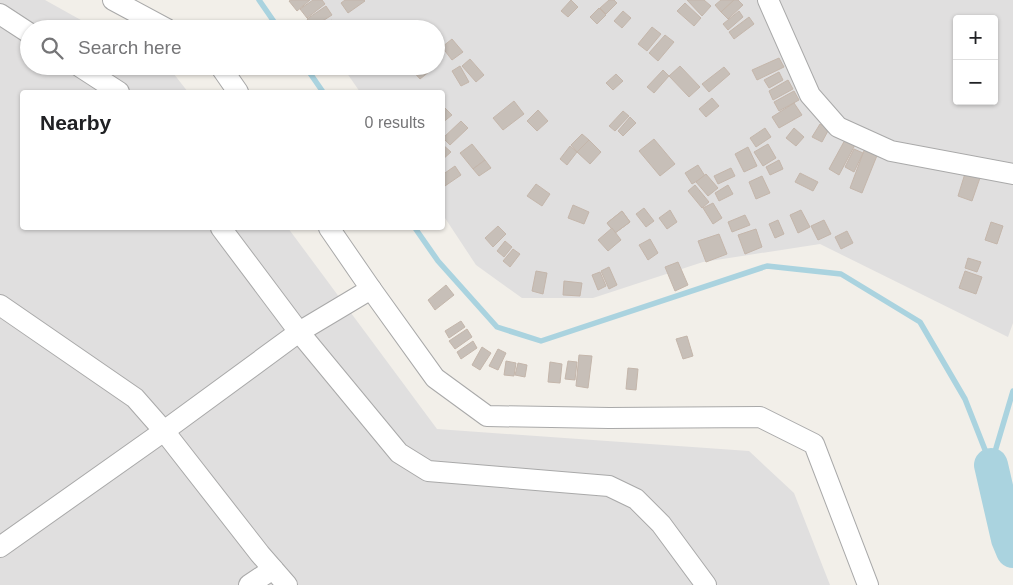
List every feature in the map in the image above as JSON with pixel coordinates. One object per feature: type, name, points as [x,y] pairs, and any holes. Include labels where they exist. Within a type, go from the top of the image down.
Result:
[{"type":"street","points":[[113,0],[150,20]]},
{"type":"street","points":[[768,0],[810,95],[838,127],[891,151],[1013,174]]},
{"type":"street","points":[[0,14],[20,27]]},
{"type":"street","points":[[93,75],[116,90]]},
{"type":"street","points":[[226,75],[237,90]]},
{"type":"street","points":[[222,230],[299,332],[399,453],[428,472],[609,486],[636,499],[661,524],[706,585]]},
{"type":"street","points":[[330,230],[435,378],[487,416],[609,418],[760,417],[814,444],[868,585]]},
{"type":"street","points":[[0,547],[164,431],[299,332],[371,289]]},
{"type":"street","points":[[0,304],[135,398],[164,431],[286,585]]},
{"type":"street","points":[[249,585],[273,569]]},
{"type":"shaded area","points":[[0,0],[45,0],[81,20],[20,20],[20,75],[175,75],[186,90],[20,90],[20,230],[289,230],[437,429],[749,451],[794,493],[830,585],[0,585]]},
{"type":"shaded area","points":[[297,0],[1013,0],[1013,323],[1008,337],[820,244],[703,262],[593,298],[522,298],[476,265],[445,218],[445,90],[359,90],[348,75],[445,75],[445,20],[311,20]]},
{"type":"building","points":[[310,0],[297,11],[289,1]]},
{"type":"building","points":[[313,0],[322,0],[325,4],[307,18],[300,9]]},
{"type":"building","points":[[345,0],[365,1],[348,13],[341,3]]},
{"type":"building","points":[[571,0],[578,7],[568,17],[561,11]]},
{"type":"building","points":[[609,0],[614,0],[617,3],[606,14],[600,8]]},
{"type":"building","points":[[687,0],[704,0],[711,6],[702,16]]},
{"type":"building","points":[[721,0],[734,0],[721,12],[715,5]]},
{"type":"building","points":[[734,0],[738,0],[743,5],[728,19],[721,12]]},
{"type":"building","points":[[685,3],[701,18],[694,26],[677,11]]},
{"type":"building","points":[[326,6],[332,15],[324,20],[307,19]]},
{"type":"building","points":[[599,8],[606,15],[597,24],[590,17]]},
{"type":"building","points":[[623,11],[631,18],[622,28],[614,21]]},
{"type":"building","points":[[739,11],[743,17],[728,30],[723,24]]},
{"type":"building","points":[[749,17],[754,24],[734,39],[729,32]]},
{"type":"building","points":[[652,27],[661,34],[647,51],[638,44]]},
{"type":"building","points":[[665,35],[674,42],[658,61],[649,53]]},
{"type":"building","points":[[452,39],[463,52],[452,60],[445,51],[445,45]]},
{"type":"building","points":[[779,58],[784,67],[757,80],[752,70]]},
{"type":"building","points":[[470,59],[484,75],[476,82],[462,66]]},
{"type":"building","points":[[460,66],[469,82],[461,86],[452,71]]},
{"type":"building","points":[[680,66],[700,87],[689,97],[669,76]]},
{"type":"building","points":[[724,67],[730,74],[709,92],[702,84]]},
{"type":"building","points":[[663,70],[669,76],[654,93],[647,87]]},
{"type":"building","points":[[779,72],[783,80],[769,88],[764,80]]},
{"type":"building","points":[[616,74],[623,81],[613,90],[606,83]]},
{"type":"building","points":[[416,75],[425,75],[420,79]]},
{"type":"building","points":[[788,80],[793,89],[773,100],[769,91]]},
{"type":"building","points":[[794,91],[799,100],[779,111],[774,102]]},
{"type":"building","points":[[712,98],[719,106],[706,117],[699,109]]},
{"type":"building","points":[[514,101],[524,114],[503,130],[493,118]]},
{"type":"building","points":[[794,103],[802,115],[779,128],[772,117]]},
{"type":"building","points":[[445,108],[452,115],[445,121]]},
{"type":"building","points":[[538,110],[548,121],[537,131],[527,121]]},
{"type":"building","points":[[623,111],[629,116],[615,131],[609,126]]},
{"type":"building","points":[[630,117],[636,123],[623,136],[618,131]]},
{"type":"building","points":[[461,121],[468,128],[450,145],[445,140],[445,136]]},
{"type":"building","points":[[820,124],[829,129],[822,142],[812,137]]},
{"type":"building","points":[[765,128],[771,137],[756,147],[750,138]]},
{"type":"building","points":[[794,128],[804,137],[796,146],[786,138]]},
{"type":"building","points":[[582,134],[589,140],[577,152],[571,145]]},
{"type":"building","points":[[846,138],[856,143],[839,175],[829,169]]},
{"type":"building","points":[[654,139],[675,164],[660,176],[639,151]]},
{"type":"building","points":[[589,140],[601,152],[590,164],[577,152]]},
{"type":"building","points":[[472,144],[485,160],[473,169],[460,153]]},
{"type":"building","points":[[768,144],[776,158],[763,166],[754,152]]},
{"type":"building","points":[[570,146],[577,152],[567,165],[560,159]]},
{"type":"building","points":[[445,147],[451,152],[445,157]]},
{"type":"building","points":[[748,147],[757,166],[744,172],[735,154]]},
{"type":"building","points":[[865,148],[878,153],[862,193],[850,188]]},
{"type":"building","points":[[854,149],[863,153],[854,172],[845,167]]},
{"type":"building","points":[[485,160],[491,168],[479,176],[473,169]]},
{"type":"building","points":[[779,160],[783,169],[770,175],[766,167]]},
{"type":"building","points":[[698,165],[705,176],[692,184],[685,173]]},
{"type":"building","points":[[455,166],[461,175],[445,186],[445,173]]},
{"type":"building","points":[[967,167],[982,172],[972,201],[958,196]]},
{"type":"building","points":[[731,168],[735,176],[718,184],[714,176]]},
{"type":"building","points":[[800,173],[818,182],[813,191],[795,182]]},
{"type":"building","points":[[706,174],[718,188],[708,196],[696,182]]},
{"type":"building","points":[[762,176],[770,193],[756,199],[749,182]]},
{"type":"building","points":[[536,184],[550,194],[542,206],[527,196]]},
{"type":"building","points":[[695,185],[709,202],[702,208],[688,191]]},
{"type":"building","points":[[728,185],[733,194],[719,201],[715,193]]},
{"type":"building","points":[[713,203],[722,218],[713,224],[703,208]]},
{"type":"building","points":[[573,205],[589,212],[584,224],[568,218]]},
{"type":"building","points":[[644,208],[654,221],[646,227],[636,214]]},
{"type":"building","points":[[670,210],[677,222],[667,229],[659,218]]},
{"type":"building","points":[[801,210],[810,227],[798,233],[790,215]]},
{"type":"building","points":[[622,211],[630,222],[615,233],[607,223]]},
{"type":"building","points":[[622,211],[630,222],[615,233],[607,223]]},
{"type":"building","points":[[745,215],[750,225],[732,232],[728,222]]},
{"type":"building","points":[[778,220],[784,234],[775,238],[769,224]]},
{"type":"building","points":[[824,220],[831,234],[818,240],[811,226]]},
{"type":"building","points":[[991,222],[1003,226],[997,244],[985,240]]},
{"type":"building","points":[[498,226],[506,234],[493,247],[485,238]]},
{"type":"building","points":[[612,228],[621,240],[608,251],[598,240]]},
{"type":"building","points":[[756,229],[762,247],[745,254],[738,235]]},
{"type":"building","points":[[847,231],[853,243],[841,249],[835,237]]},
{"type":"building","points":[[719,234],[727,254],[706,262],[698,241]]},
{"type":"building","points":[[650,239],[658,253],[648,260],[639,245]]},
{"type":"building","points":[[505,241],[512,247],[504,257],[497,251]]},
{"type":"building","points":[[513,249],[520,254],[510,267],[503,261]]},
{"type":"building","points":[[968,258],[981,262],[977,272],[965,268]]},
{"type":"building","points":[[678,262],[688,285],[675,291],[665,267]]},
{"type":"building","points":[[609,267],[617,285],[609,289],[601,271]]},
{"type":"building","points":[[536,271],[547,273],[543,294],[532,291]]},
{"type":"building","points":[[965,271],[982,277],[976,294],[959,288]]},
{"type":"building","points":[[600,272],[606,286],[598,290],[592,275]]},
{"type":"building","points":[[564,281],[582,283],[580,296],[563,295]]},
{"type":"building","points":[[446,285],[454,295],[435,310],[428,300]]},
{"type":"building","points":[[461,321],[465,327],[449,338],[445,331]]},
{"type":"building","points":[[467,329],[472,337],[455,349],[449,341]]},
{"type":"building","points":[[687,336],[693,356],[683,359],[676,339]]},
{"type":"building","points":[[473,341],[477,348],[461,359],[457,352]]},
{"type":"building","points":[[482,347],[491,353],[480,370],[472,365]]},
{"type":"building","points":[[498,349],[506,353],[498,370],[489,366]]},
{"type":"building","points":[[579,355],[592,356],[588,388],[576,386]]},
{"type":"building","points":[[506,361],[516,363],[514,376],[504,375]]},
{"type":"building","points":[[568,361],[577,362],[575,380],[565,379]]},
{"type":"building","points":[[550,362],[562,364],[560,383],[548,382]]},
{"type":"building","points":[[518,363],[527,365],[525,377],[515,375]]},
{"type":"building","points":[[628,368],[638,369],[636,390],[626,389]]},
{"type":"waterway","points":[[259,0],[273,20]]},
{"type":"waterway","points":[[311,75],[322,90]]},
{"type":"waterway","points":[[416,230],[438,261],[497,327],[541,341],[767,266],[841,274],[920,322],[965,399],[991,465]]},
{"type":"waterway","points":[[991,465],[1013,391]]},
{"type":"waterway","points":[[991,465],[1008,539],[1013,551]]}]
